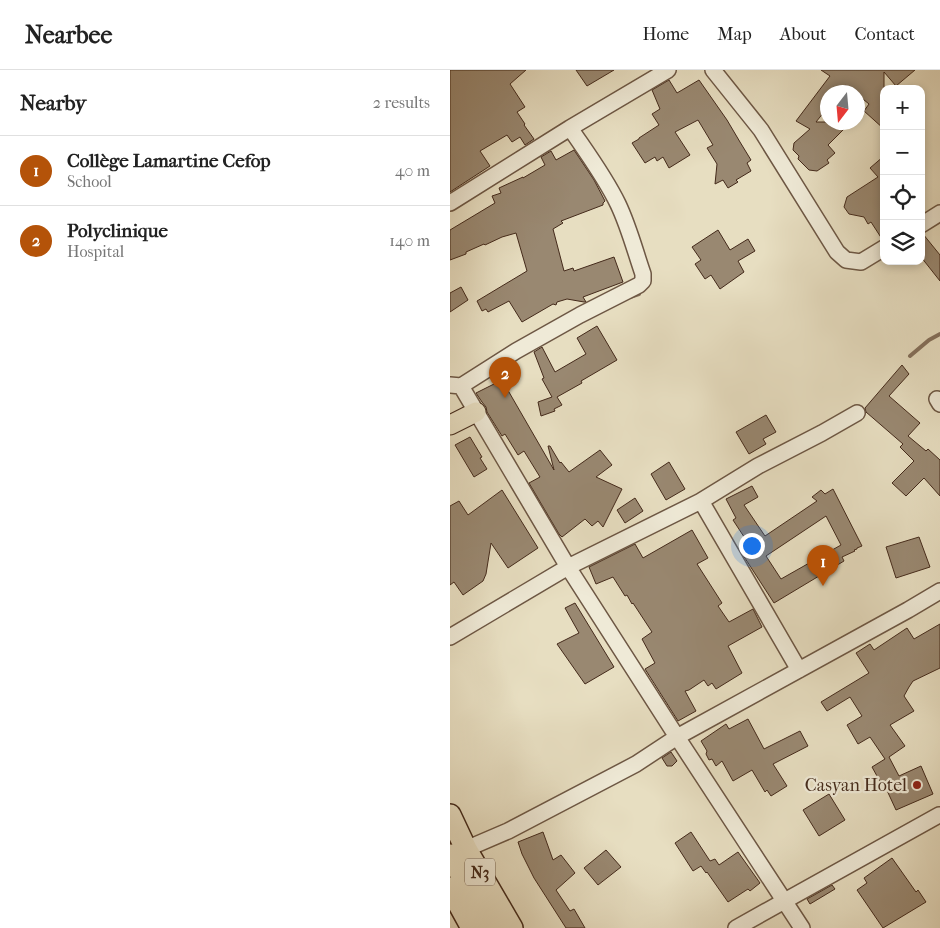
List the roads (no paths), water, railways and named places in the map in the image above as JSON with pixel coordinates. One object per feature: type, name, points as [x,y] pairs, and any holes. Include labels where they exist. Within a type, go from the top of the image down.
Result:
[{"type":"highway","name":"N3","points":[[450,815],[458,852],[512,928]]},
{"type":"highway","points":[[458,852],[492,928]]},
{"type":"highway","name":"N3","points":[[450,888],[455,910],[472,928]]},
{"type":"main road","points":[[450,425],[476,412]]},
{"type":"street","points":[[450,203],[570,128],[668,70]]},
{"type":"street","points":[[713,70],[761,130],[837,252],[846,260],[861,262],[880,250]]},
{"type":"street","points":[[570,128],[608,185],[618,205],[643,274],[643,281],[456,385],[476,412],[568,567],[676,737],[802,928]]},
{"type":"street","points":[[925,222],[940,213]]},
{"type":"street","points":[[450,637],[568,567],[701,501],[758,466],[857,413]]},
{"type":"street","points":[[701,501],[799,670]]},
{"type":"street","points":[[458,852],[508,831],[628,768],[676,737],[940,591]]},
{"type":"street","points":[[736,928],[939,814]]},
{"type":"waterway","points":[[630,297],[639,294]]},
{"type":"waterway","points":[[910,356],[929,340],[940,334]]},
{"type":"place","name":"Polyclinique","points":[[505,398]]},
{"type":"place","name":"Collège Lamartine Cefop","points":[[823,586]]},
{"type":"place","name":"Casyan Hotel","points":[[917,785]]}]
